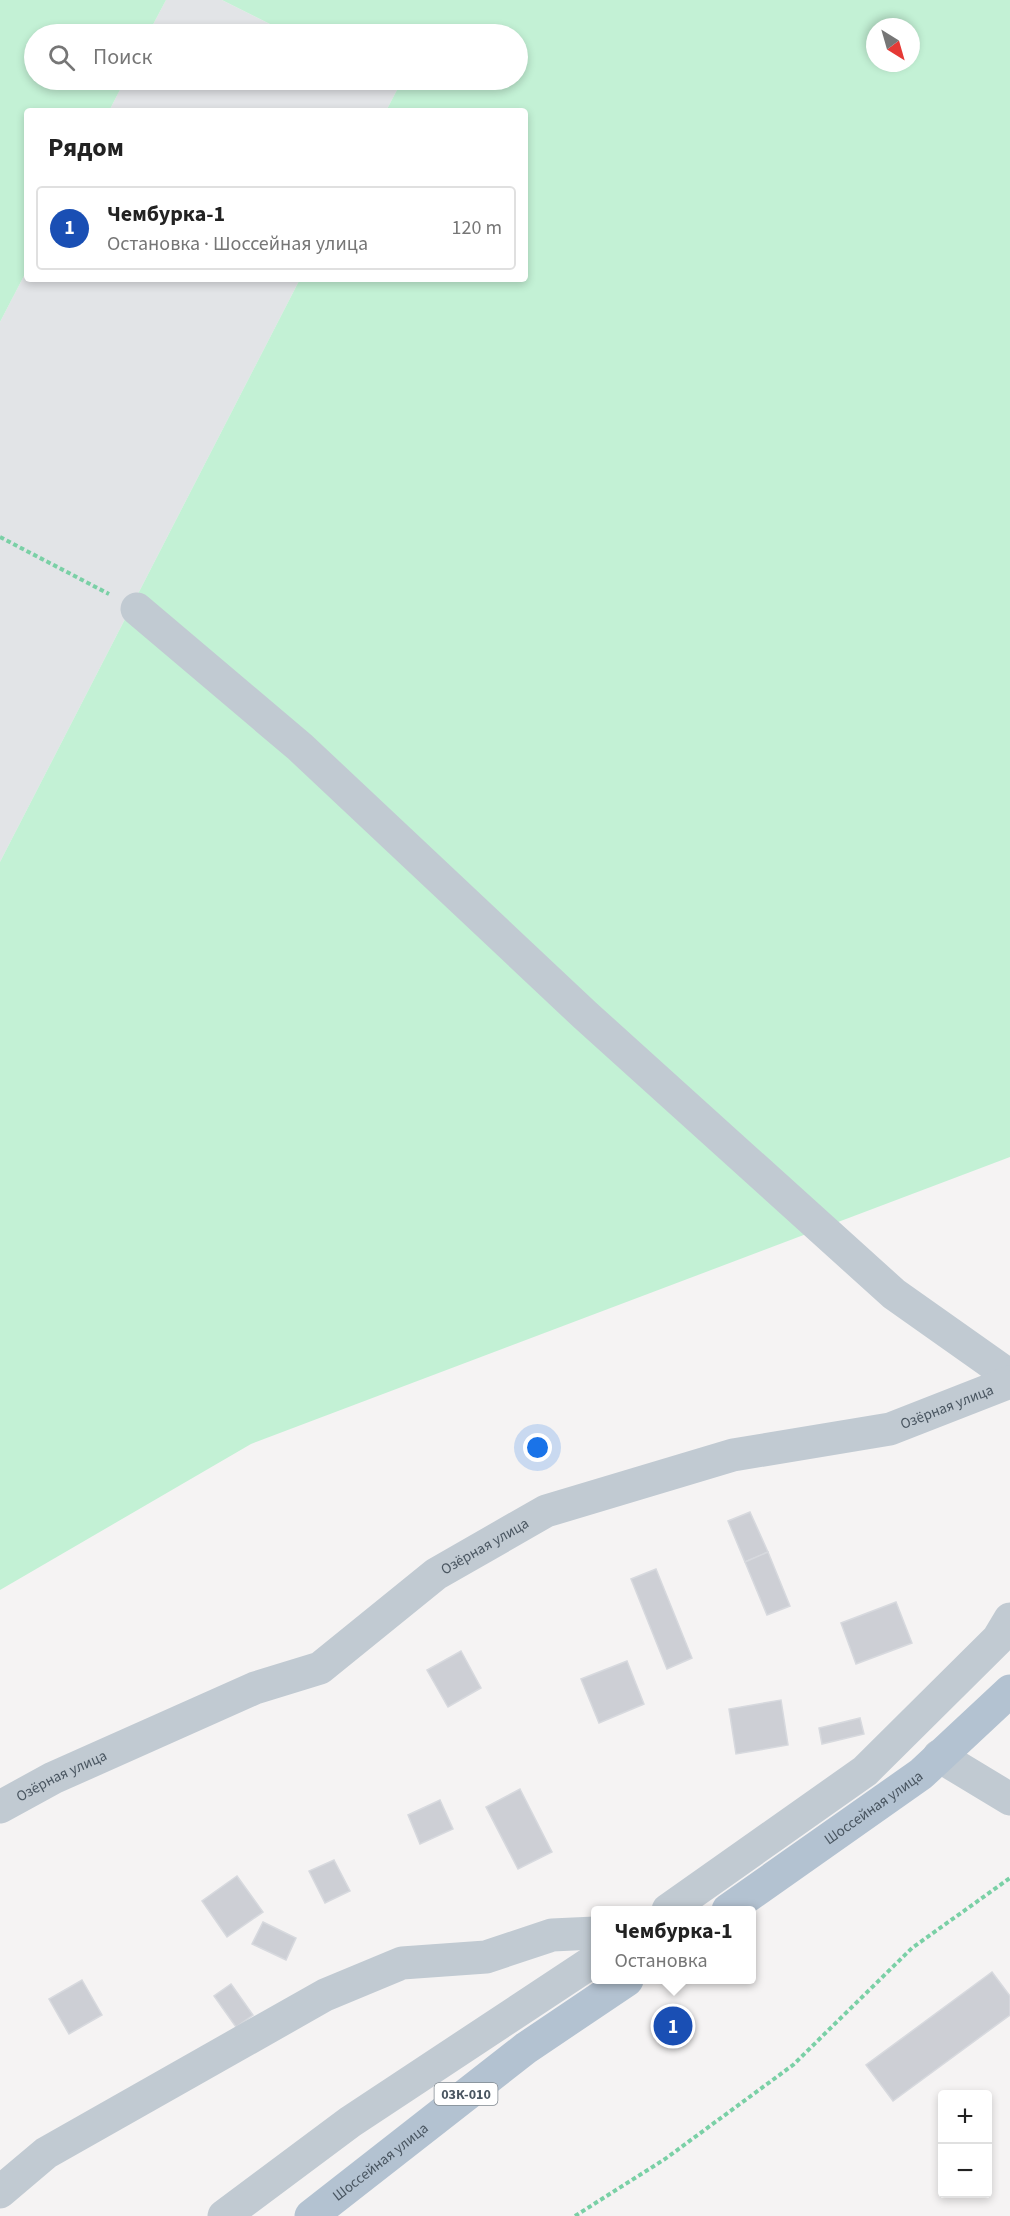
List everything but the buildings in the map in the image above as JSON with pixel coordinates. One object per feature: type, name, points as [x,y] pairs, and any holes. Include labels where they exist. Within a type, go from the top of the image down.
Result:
[{"type":"main road","name":"Шоссейная улица","points":[[735,1906],[921,1774],[1010,1691]]},
{"type":"main road","name":"Шоссейная улица","points":[[311,2216],[526,2048],[621,1984]]},
{"type":"street","points":[[136,609],[300,747],[585,1015],[894,1294],[1010,1376]]},
{"type":"street","name":"Озёрная улица","points":[[0,1807],[53,1778],[255,1688],[320,1668],[436,1574],[546,1511],[733,1455],[890,1429],[1010,1382]]},
{"type":"street","points":[[675,1906],[865,1771],[998,1639],[1010,1619]]},
{"type":"street","points":[[939,1756],[1010,1799]]},
{"type":"street","points":[[0,2192],[46,2152],[325,1995],[402,1963],[486,1957],[552,1935],[591,1933]]},
{"type":"street","points":[[224,2216],[350,2122],[591,1963]]},
{"type":"path","points":[[0,537],[136,609]]},
{"type":"path","points":[[575,2216],[664,2159],[793,2065],[912,1948],[1010,1878]]},
{"type":"shaded area","points":[[166,0],[222,0],[270,24],[153,24]]},
{"type":"shaded area","points":[[120,90],[397,90],[388,108],[111,108]]},
{"type":"shaded area","points":[[24,276],[24,282],[298,282],[0,862],[0,322]]},
{"type":"green space","points":[[0,0],[166,0],[153,24],[24,24],[24,90],[120,90],[111,108],[24,108],[24,276],[0,322]]},
{"type":"green space","points":[[222,0],[1010,0],[1010,1157],[251,1444],[0,1590],[0,862],[298,282],[528,282],[528,108],[388,108],[397,90],[528,90],[528,24],[270,24]]},
{"type":"place","name":"Чембурка-1","points":[[673,2026]]}]
